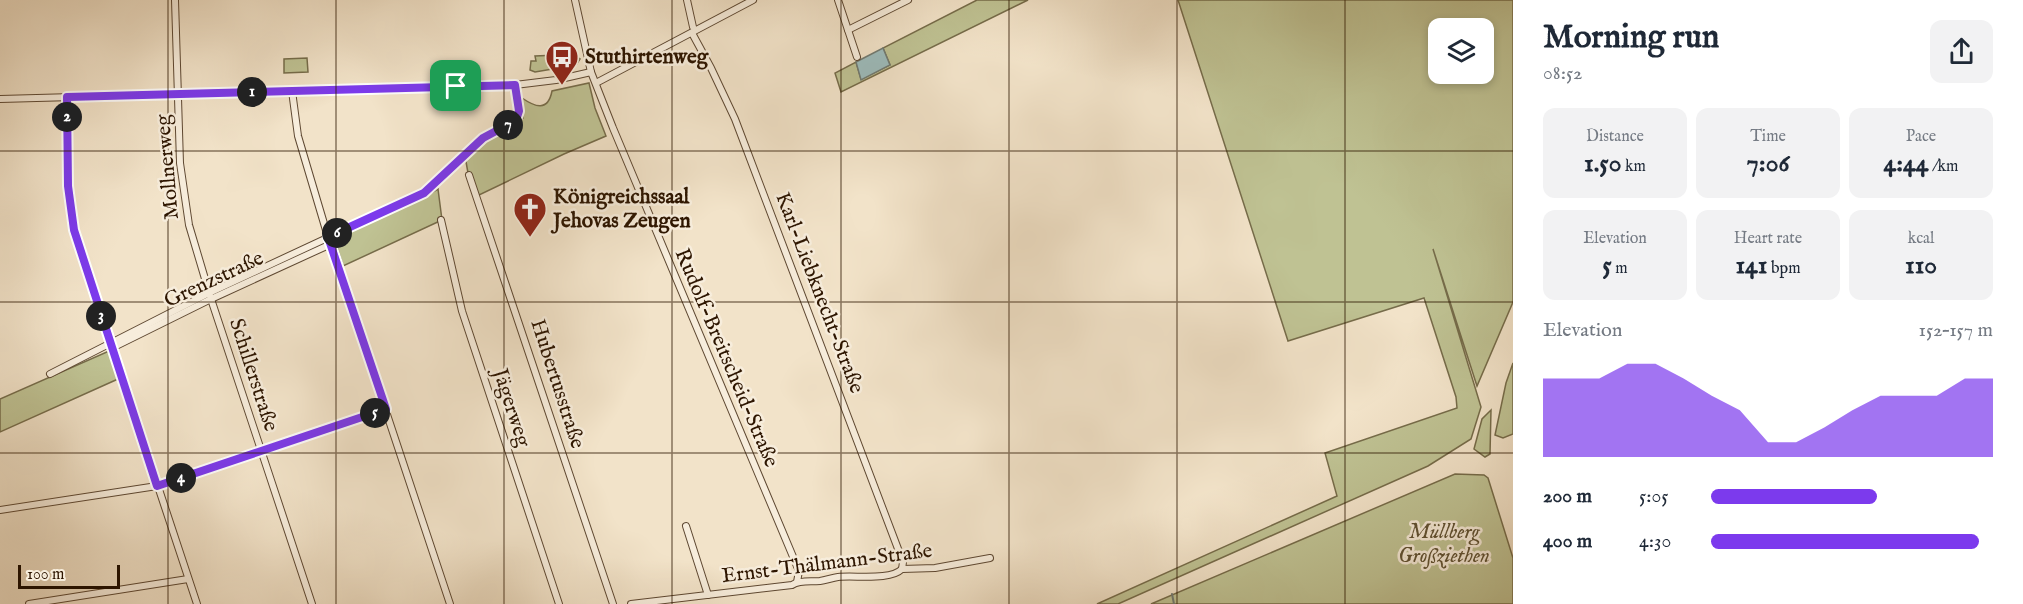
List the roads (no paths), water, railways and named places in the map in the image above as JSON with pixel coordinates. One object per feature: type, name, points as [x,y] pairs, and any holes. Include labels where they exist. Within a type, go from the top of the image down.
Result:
[{"type":"street","name":"Mollnerweg","points":[[175,0],[180,163],[184,198],[194,249],[210,296]]},
{"type":"street","name":"Rudolf-Breitscheid-Straße","points":[[575,0],[591,72],[651,222],[799,571],[797,582]]},
{"type":"street","name":"Karl-Liebknecht-Straße","points":[[687,0],[693,30],[738,128],[903,562],[902,569]]},
{"type":"street","points":[[596,81],[753,0]]},
{"type":"street","points":[[838,0],[857,57]]},
{"type":"street","points":[[848,30],[908,0]]},
{"type":"street","points":[[0,99],[515,85],[556,80],[591,72]]},
{"type":"street","points":[[50,374],[424,193],[483,138],[511,123],[517,117],[519,111],[515,85]]},
{"type":"street","points":[[292,91],[298,136],[330,240],[450,604]]},
{"type":"street","points":[[67,97],[68,186],[79,248],[197,604]]},
{"type":"street","name":"Hubertusstraße","points":[[469,175],[613,604]]},
{"type":"street","name":"Jägerweg","points":[[441,220],[462,311],[559,604]]},
{"type":"street","name":"Schillerstraße","points":[[210,296],[312,604]]},
{"type":"street","points":[[0,510],[157,486],[386,409]]},
{"type":"street","points":[[686,526],[708,595]]},
{"type":"street","name":"Ernst-Thälmann-Straße","points":[[631,604],[792,585],[797,582],[821,581],[837,577],[877,576],[898,573],[902,569],[935,568],[990,558]]},
{"type":"street","points":[[29,604],[62,602],[188,579]]},
{"type":"water","points":[[883,48],[890,65],[861,80],[856,62]]},
{"type":"waterway","points":[[1172,594],[1174,604]]},
{"type":"place","name":"Stuthirtenweg","points":[[562,86]]},
{"type":"place","name":"Königreichssaal Jehovas Zeugen","points":[[530,238]]},
{"type":"park label","name":"Müllberg Großziethen","points":[[1444,544]]}]
